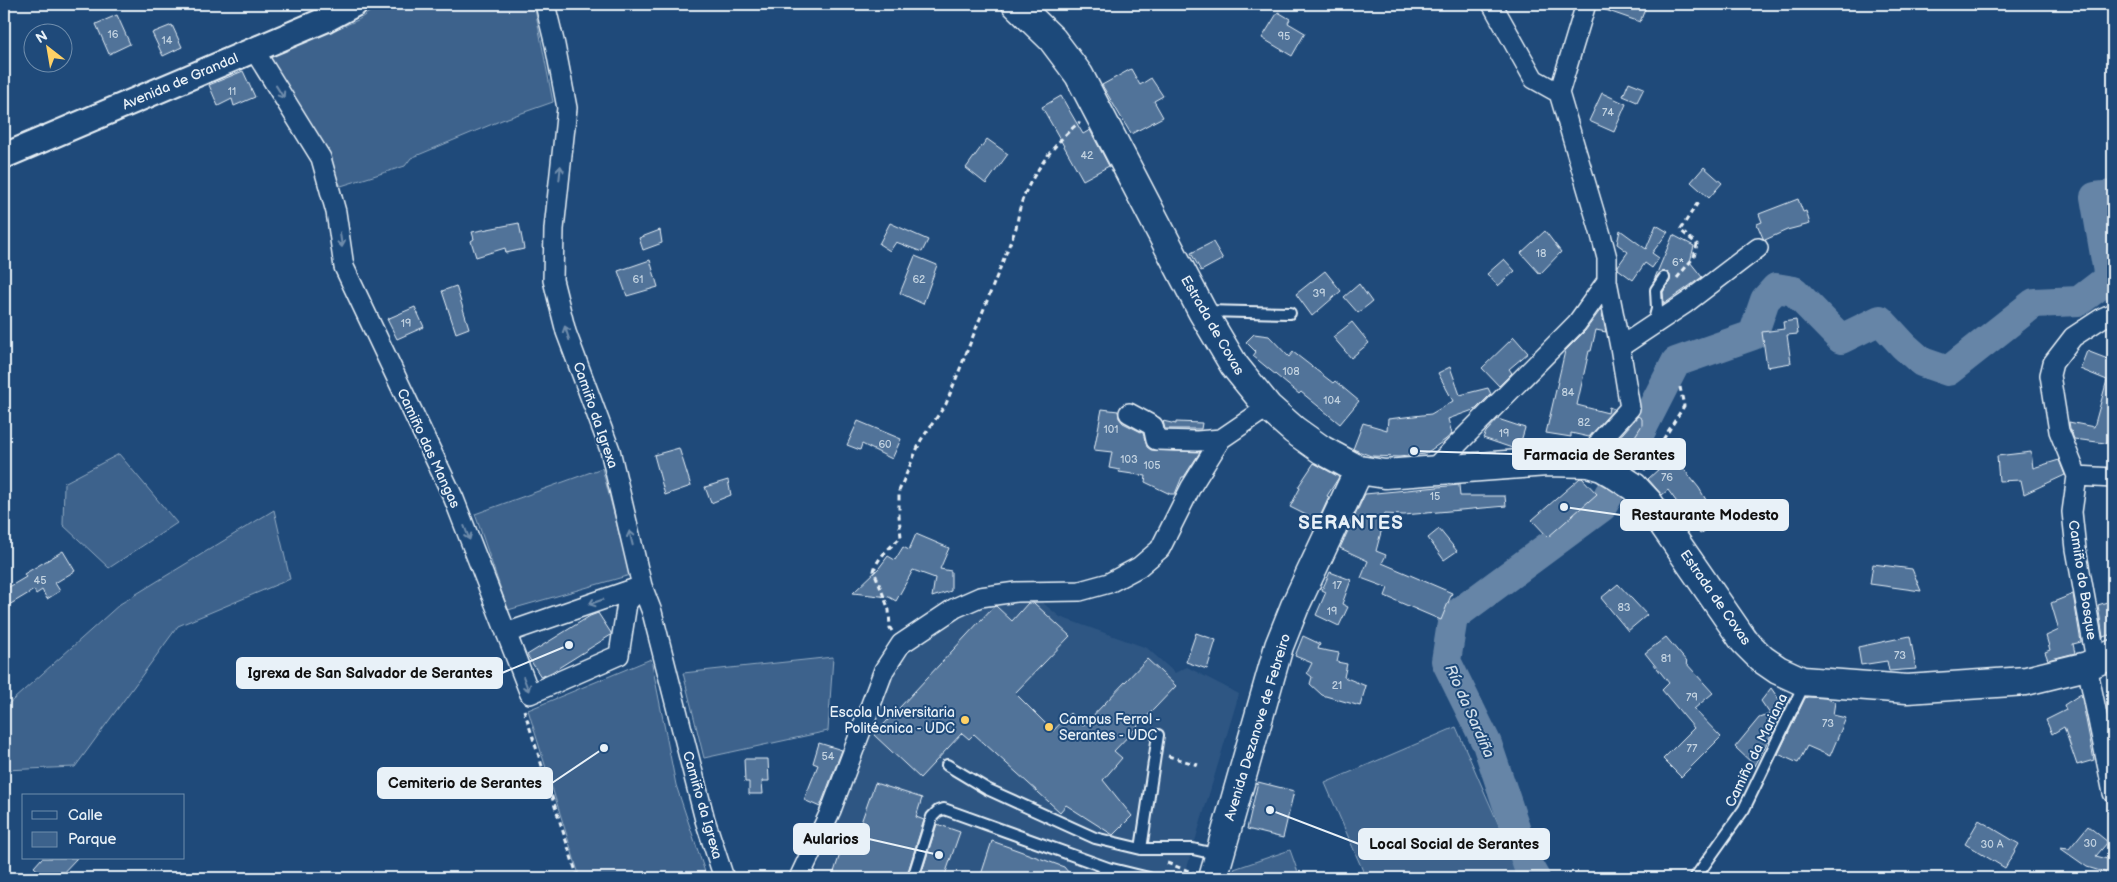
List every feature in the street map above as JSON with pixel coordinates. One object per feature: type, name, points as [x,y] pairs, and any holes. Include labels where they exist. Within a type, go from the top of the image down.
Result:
[{"type":"main road","name":"Estrada de Covas","points":[[1016,4],[1052,39],[1079,74],[1202,311],[1234,365],[1268,407],[1294,430],[1322,450],[1359,470],[1385,474],[1547,462],[1588,463],[1602,467],[1634,487],[1648,502],[1744,641],[1770,664],[1802,681],[1907,689],[2026,681],[2099,660]]},
{"type":"main road","name":"Avenida Dezanove de Febreiro","points":[[1216,867],[1279,646],[1359,470]]},
{"type":"street","name":"Avenida de Grandal","points":[[4,156],[327,19],[355,4]]},
{"type":"street","name":"Camiño da Igrexa","points":[[545,4],[556,45],[567,108],[554,229],[553,280],[566,332],[610,450],[642,586],[652,612],[704,820],[724,878]]},
{"type":"street","points":[[1492,4],[1534,79],[1559,94]]},
{"type":"street","points":[[1586,4],[1559,94],[1607,258],[1607,281],[1630,408],[1600,441],[1588,463]]},
{"type":"street","name":"Camiño das Mangas","points":[[254,50],[321,158],[336,212],[344,267],[454,500],[530,694],[619,655],[627,604],[642,586]]},
{"type":"street","points":[[1620,347],[1686,303],[1758,248]]},
{"type":"street","points":[[1430,472],[1577,323],[1607,281]]},
{"type":"street","points":[[2113,313],[2073,337],[2053,363],[2050,375],[2059,431],[2077,476],[2113,478]]},
{"type":"street","points":[[799,878],[831,810],[884,670],[901,644],[955,608],[980,597],[1016,592],[1080,591],[1109,583],[1139,567],[1160,548],[1191,487],[1221,439],[1268,407]]},
{"type":"street","points":[[1129,413],[1153,426],[1156,440],[1197,441],[1221,439]]},
{"type":"street","name":"Camiño do Bosque","points":[[2077,476],[2072,512],[2075,540],[2099,660],[2113,793]]},
{"type":"street","points":[[506,633],[642,586]]},
{"type":"lane","points":[[1653,325],[1657,309],[1656,290],[1664,278]]},
{"type":"lane","points":[[1202,311],[1290,313]]},
{"type":"lane","name":"Camiño da Mariana","points":[[1695,878],[1744,809],[1801,691],[1802,681]]},
{"type":"lane","points":[[1141,849],[1158,735]]},
{"type":"lane","points":[[946,765],[987,789],[1095,838],[1141,849],[1193,849],[1216,867]]},
{"type":"lane","points":[[913,878],[932,817],[938,811],[944,809],[1108,868],[1149,878]]},
{"type":"lane","points":[[1099,878],[1108,868]]},
{"type":"path","points":[[901,644],[890,628],[889,610],[874,571],[884,553],[901,537],[898,516],[899,490],[921,440],[946,404],[1013,236],[1022,200],[1037,172],[1068,130],[1096,109]]},
{"type":"path","points":[[1664,278],[1675,281],[1694,257],[1697,244],[1680,230],[1699,200]]},
{"type":"path","points":[[1634,487],[1684,406],[1680,387]]},
{"type":"path","points":[[523,708],[578,878]]},
{"type":"path","points":[[1155,752],[1198,765]]},
{"type":"shaded area","name":"Campus Ferrol - Serantes - UDC","points":[[1038,599],[1060,617],[1147,648],[1175,673],[1187,667],[1239,694],[1184,878],[814,878],[888,675],[939,624],[976,604]]},
{"type":"green space","points":[[381,4],[534,4],[553,102],[502,120],[411,158],[405,166],[341,186],[268,57],[358,20]]},
{"type":"green space","points":[[119,454],[177,523],[109,568],[63,525],[64,483]]},
{"type":"green space","points":[[602,468],[630,575],[508,610],[475,514]]},
{"type":"green space","points":[[274,510],[290,579],[178,626],[75,767],[4,770],[4,708],[120,604]]},
{"type":"green space","points":[[833,657],[828,731],[704,758],[683,673]]},
{"type":"green space","points":[[651,659],[676,785],[707,878],[580,878],[528,710]]},
{"type":"green space","points":[[1456,727],[1522,878],[1366,878],[1325,783]]},
{"type":"green space","points":[[1290,850],[1300,878],[1237,878],[1234,869]]},
{"type":"building","points":[[1597,4],[1647,4],[1640,22],[1597,7]]},
{"type":"building","points":[[1278,12],[1290,19],[1288,23],[1305,33],[1292,56],[1262,38]]},
{"type":"building","points":[[117,15],[130,44],[109,54],[96,24]]},
{"type":"building","points":[[172,25],[182,47],[163,56],[152,33]]},
{"type":"building","points":[[1131,69],[1140,85],[1151,78],[1163,96],[1154,101],[1163,117],[1131,134],[1102,85]]},
{"type":"building","points":[[243,71],[255,97],[234,106],[232,99],[218,106],[209,85]]},
{"type":"building","points":[[1629,82],[1644,88],[1637,102],[1623,96]]},
{"type":"building","points":[[1602,93],[1626,104],[1614,132],[1589,121]]},
{"type":"building","points":[[1061,96],[1083,134],[1090,130],[1109,166],[1083,180],[1042,107]]},
{"type":"building","points":[[987,139],[1008,154],[986,184],[966,168]]},
{"type":"building","points":[[1704,167],[1722,183],[1709,198],[1691,182]]},
{"type":"building","points":[[1798,199],[1803,212],[1806,211],[1810,224],[1787,230],[1765,240],[1757,224],[1762,222],[1759,214]]},
{"type":"building","points":[[519,223],[524,249],[506,253],[505,248],[476,257],[471,241],[474,239],[472,232]]},
{"type":"building","points":[[890,223],[928,240],[922,252],[896,242],[890,251],[879,244]]},
{"type":"building","points":[[1656,225],[1668,232],[1652,253],[1659,258],[1652,268],[1645,263],[1633,280],[1618,269],[1618,266],[1628,252],[1617,244],[1620,230],[1646,249]]},
{"type":"building","points":[[660,230],[662,243],[643,250],[639,238]]},
{"type":"building","points":[[1545,231],[1561,252],[1540,274],[1521,253]]},
{"type":"building","points":[[1673,235],[1694,246],[1690,262],[1702,277],[1664,304],[1663,292],[1670,281],[1670,275],[1667,272],[1661,272],[1654,280]]},
{"type":"building","points":[[1213,242],[1223,259],[1201,271],[1191,253]]},
{"type":"building","points":[[915,256],[937,265],[923,304],[900,293]]},
{"type":"building","points":[[1504,259],[1515,271],[1498,286],[1487,274]]},
{"type":"building","points":[[650,260],[658,287],[627,296],[618,271]]},
{"type":"building","points":[[1325,271],[1341,291],[1312,316],[1296,294]]},
{"type":"building","points":[[1359,284],[1372,302],[1358,313],[1344,297]]},
{"type":"building","points":[[456,286],[469,328],[456,333],[442,291]]},
{"type":"building","points":[[415,307],[424,327],[397,339],[387,319]]},
{"type":"building","points":[[1601,309],[1606,332],[1596,330],[1591,351],[1589,351],[1577,405],[1608,413],[1609,407],[1614,409],[1589,437],[1571,433],[1571,437],[1546,433],[1565,351],[1585,331]]},
{"type":"building","points":[[1796,320],[1798,334],[1787,335],[1791,363],[1767,367],[1762,332],[1784,329],[1783,322]]},
{"type":"building","points":[[1352,322],[1369,343],[1351,358],[1333,337]]},
{"type":"building","points":[[1254,334],[1269,336],[1289,357],[1293,352],[1333,383],[1335,381],[1359,401],[1340,424],[1301,392],[1299,394],[1253,356],[1256,352],[1246,342]]},
{"type":"building","points":[[1514,337],[1528,353],[1509,369],[1512,373],[1499,386],[1482,368]]},
{"type":"building","points":[[2087,351],[2113,361],[2113,444],[2074,439],[2070,428],[2069,422],[2094,427],[2107,380],[2080,369]]},
{"type":"building","points":[[1450,367],[1460,395],[1488,388],[1491,394],[1476,409],[1448,419],[1452,434],[1445,440],[1425,454],[1399,457],[1371,456],[1353,449],[1363,423],[1387,430],[1388,419],[1431,414],[1453,401],[1438,373]]},
{"type":"building","points":[[1102,409],[1118,411],[1119,418],[1123,423],[1143,433],[1147,447],[1151,450],[1200,452],[1184,477],[1182,477],[1175,494],[1170,494],[1145,482],[1146,476],[1119,472],[1120,470],[1109,468],[1112,452],[1094,450]]},
{"type":"building","points":[[1638,416],[1642,419],[1642,425],[1622,457],[1609,449]]},
{"type":"building","points":[[1498,419],[1525,428],[1519,448],[1515,449],[1483,438]]},
{"type":"building","points":[[858,421],[901,439],[892,459],[862,444],[860,450],[847,445]]},
{"type":"building","points":[[1163,421],[1176,424],[1176,422],[1202,423],[1201,429],[1165,429]]},
{"type":"building","points":[[679,448],[691,486],[665,495],[654,455]]},
{"type":"building","points":[[2031,452],[2033,468],[2059,460],[2065,475],[2024,494],[2021,480],[1999,481],[1997,456]]},
{"type":"building","points":[[1673,456],[1699,488],[1719,522],[1700,534],[1668,490],[1662,495],[1648,479]]},
{"type":"building","points":[[1314,463],[1339,477],[1327,496],[1329,497],[1314,530],[1304,524],[1308,516],[1290,507],[1300,488],[1298,487]]},
{"type":"building","points":[[1580,478],[1597,494],[1548,537],[1532,520]]},
{"type":"building","points":[[728,480],[731,495],[711,503],[705,487]]},
{"type":"building","points":[[1459,485],[1460,496],[1505,496],[1506,506],[1404,515],[1384,514],[1376,551],[1386,555],[1382,563],[1452,593],[1441,620],[1385,596],[1388,588],[1361,578],[1368,561],[1340,548],[1365,494]]},
{"type":"building","points":[[1439,529],[1457,551],[1444,560],[1428,538]]},
{"type":"building","points":[[916,534],[949,548],[940,569],[951,571],[951,591],[932,597],[935,578],[913,570],[896,601],[889,597],[853,593],[879,568],[888,556],[895,560],[903,547],[909,550]]},
{"type":"building","points":[[63,551],[75,571],[55,583],[60,591],[47,599],[42,590],[36,594],[34,590],[9,605],[4,595],[4,590],[26,577],[24,574]]},
{"type":"building","points":[[1873,564],[1912,569],[1921,591],[1870,584]]},
{"type":"building","points":[[1330,572],[1351,580],[1342,604],[1348,607],[1339,626],[1316,615],[1326,592],[1322,590]]},
{"type":"building","points":[[1618,584],[1647,615],[1628,631],[1601,598]]},
{"type":"building","points":[[2073,594],[2081,642],[2073,644],[2075,653],[2048,660],[2045,652],[2050,650],[2046,636],[2059,630],[2051,603]]},
{"type":"building","points":[[2113,600],[2113,634],[2103,637],[2098,605]]},
{"type":"building","name":"Escola Universitaria Politécnica - UDC","points":[[1028,603],[1034,603],[1070,636],[1015,693],[1053,731],[1070,713],[1083,726],[1147,659],[1176,686],[1114,751],[1122,758],[1103,780],[1132,816],[1113,835],[1066,805],[1060,812],[974,734],[969,739],[962,733],[920,778],[874,735],[993,607],[996,606],[1012,621]]},
{"type":"building","points":[[598,613],[611,635],[541,677],[527,655]]},
{"type":"building","points":[[1196,633],[1216,640],[1207,669],[1186,662]]},
{"type":"building","points":[[1303,636],[1320,644],[1318,649],[1339,653],[1337,662],[1347,664],[1344,677],[1366,686],[1360,706],[1322,695],[1310,684],[1312,677],[1307,673],[1312,663],[1295,656]]},
{"type":"building","points":[[1910,636],[1916,669],[1889,671],[1887,661],[1861,665],[1858,647]]},
{"type":"building","points":[[1666,637],[1713,693],[1694,709],[1721,737],[1681,777],[1663,759],[1694,728],[1662,690],[1669,683],[1645,653]]},
{"type":"building","points":[[1771,688],[1785,708],[1755,766],[1735,747],[1759,718],[1770,714],[1761,701]]},
{"type":"building","points":[[2081,694],[2094,760],[2077,765],[2064,727],[2052,734],[2046,720],[2066,710],[2064,705]]},
{"type":"building","points":[[1805,698],[1825,698],[1835,702],[1833,715],[1846,718],[1830,756],[1807,746],[1798,763],[1778,754]]},
{"type":"building","points":[[819,743],[842,750],[820,807],[804,800],[818,765],[813,763]]},
{"type":"building","points":[[744,759],[768,759],[769,781],[762,781],[763,794],[749,794],[749,782],[745,782]]},
{"type":"building","points":[[1258,782],[1294,791],[1283,838],[1247,829]]},
{"type":"building","points":[[875,783],[922,798],[916,817],[924,820],[906,878],[832,878],[844,842],[853,845]]},
{"type":"building","points":[[1979,820],[2019,844],[2005,868],[1965,844]]},
{"type":"building","points":[[937,824],[960,832],[944,878],[920,878]]},
{"type":"building","points":[[2088,826],[2108,842],[2096,856],[2111,860],[2107,873],[2087,867],[2060,848],[2069,849]]},
{"type":"building","points":[[992,841],[1064,867],[1073,878],[980,878]]},
{"type":"building","points":[[40,860],[75,860],[58,878],[46,878],[34,867]]},
{"type":"waterway","name":"Río da Sardiña","points":[[1626,460],[1676,362],[1753,335],[1765,300],[1776,288],[1794,291],[1841,339],[1880,320],[1922,362],[1948,371],[2034,303],[2079,301],[2109,278],[2095,197],[2113,195]]},
{"type":"waterway","name":"Río da Sardiña","points":[[1535,878],[1528,866],[1487,744],[1446,661],[1453,617],[1602,507],[1609,494]]},
{"type":"place","name":"Farmacia de Serantes","points":[[1414,451]]},
{"type":"place","name":"Restaurante Modesto","points":[[1564,507]]},
{"type":"place","name":"Igrexa de San Salvador de Serantes","points":[[569,645]]},
{"type":"place","name":"Escola Universitaria Politécnica - UDC","points":[[965,720]]},
{"type":"place","name":"Campus Ferrol - Serantes - UDC","points":[[1049,727]]},
{"type":"place","name":"Cemiterio de Serantes","points":[[604,748]]},
{"type":"place","name":"Local Social de Serantes","points":[[1270,810]]},
{"type":"place","name":"Aularios","points":[[939,855]]},
{"type":"district","name":"SERANTES","points":[[1351,522]]}]
